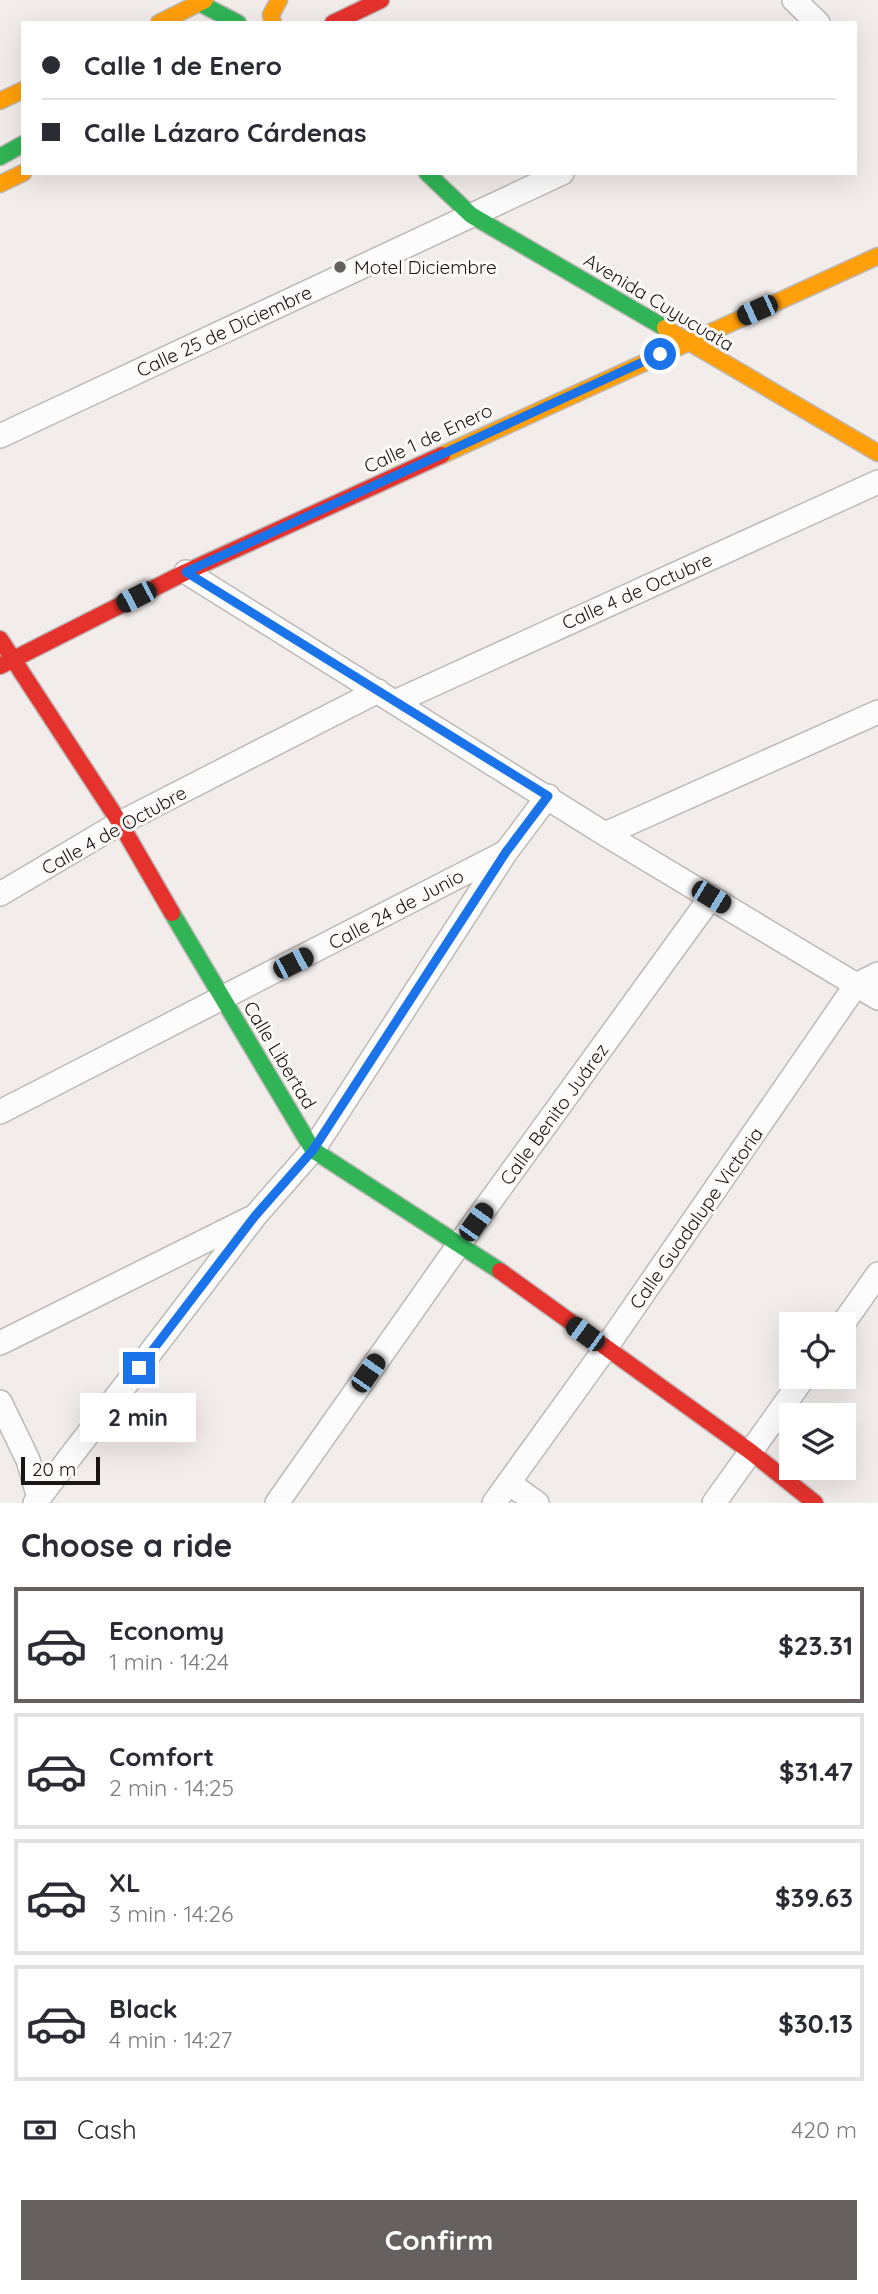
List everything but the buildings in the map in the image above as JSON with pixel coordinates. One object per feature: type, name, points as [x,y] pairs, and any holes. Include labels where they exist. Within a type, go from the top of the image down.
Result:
[{"type":"street","points":[[272,21],[271,15],[279,0]]},
{"type":"street","points":[[337,21],[381,0]]},
{"type":"street","points":[[794,0],[816,21]]},
{"type":"street","points":[[164,21],[199,6],[233,21]]},
{"type":"street","points":[[0,101],[21,91]]},
{"type":"street","points":[[0,158],[21,145]]},
{"type":"street","points":[[0,184],[21,174]]},
{"type":"street","name":"Avenida Cuyucuata","points":[[429,175],[471,215],[878,453]]},
{"type":"street","name":"Calle 25 de Diciembre","points":[[0,436],[558,175]]},
{"type":"street","name":"Calle 1 de Enero","points":[[6,662],[186,572],[878,256]]},
{"type":"street","name":"Calle 4 de Octubre","points":[[0,894],[120,823],[387,696],[878,482]]},
{"type":"street","points":[[186,572],[605,834],[878,998]]},
{"type":"street","name":"Calle Libertad","points":[[0,639],[6,662],[120,823],[222,1001],[313,1150],[460,1243],[751,1452],[815,1503]]},
{"type":"street","points":[[605,834],[878,712]]},
{"type":"street","name":"Calle 24 de Junio","points":[[0,1112],[222,1001],[506,852],[548,796]]},
{"type":"street","points":[[37,1500],[255,1216],[313,1150],[506,852]]},
{"type":"street","name":"Calle Benito Juárez","points":[[276,1503],[460,1243],[711,897]]},
{"type":"street","name":"Calle Guadalupe Victoria","points":[[494,1503],[606,1349],[856,985],[878,974]]},
{"type":"street","points":[[0,1343],[255,1216]]},
{"type":"street","points":[[851,1312],[878,1274]]},
{"type":"street","points":[[714,1503],[796,1389]]},
{"type":"street","points":[[0,1402],[28,1460],[37,1500]]},
{"type":"street","points":[[509,1483],[537,1503]]},
{"type":"traffic: fast","points":[[199,3],[234,21]]},
{"type":"traffic: fast","points":[[0,157],[21,145]]},
{"type":"traffic: fast","points":[[429,175],[471,215],[665,328]]},
{"type":"traffic: fast","points":[[172,913],[313,1150],[500,1271]]},
{"type":"traffic: slow","points":[[163,21],[205,0]]},
{"type":"traffic: slow","points":[[272,21],[271,15],[279,0]]},
{"type":"traffic: slow","points":[[0,101],[21,91]]},
{"type":"traffic: slow","points":[[0,184],[21,174]]},
{"type":"traffic: slow","points":[[442,455],[878,256]]},
{"type":"traffic: slow","points":[[665,328],[878,453]]},
{"type":"traffic: jam","points":[[337,21],[381,0]]},
{"type":"traffic: jam","points":[[0,666],[186,572],[442,455]]},
{"type":"traffic: jam","points":[[0,639],[120,823],[172,913]]},
{"type":"traffic: jam","points":[[500,1271],[751,1452],[815,1503]]},
{"type":"place","name":"Motel Diciembre","points":[[340,267]]},
{"type":"route","points":[[139,1368],[255,1216],[313,1150],[506,852],[548,796],[186,572],[660,354]]}]
